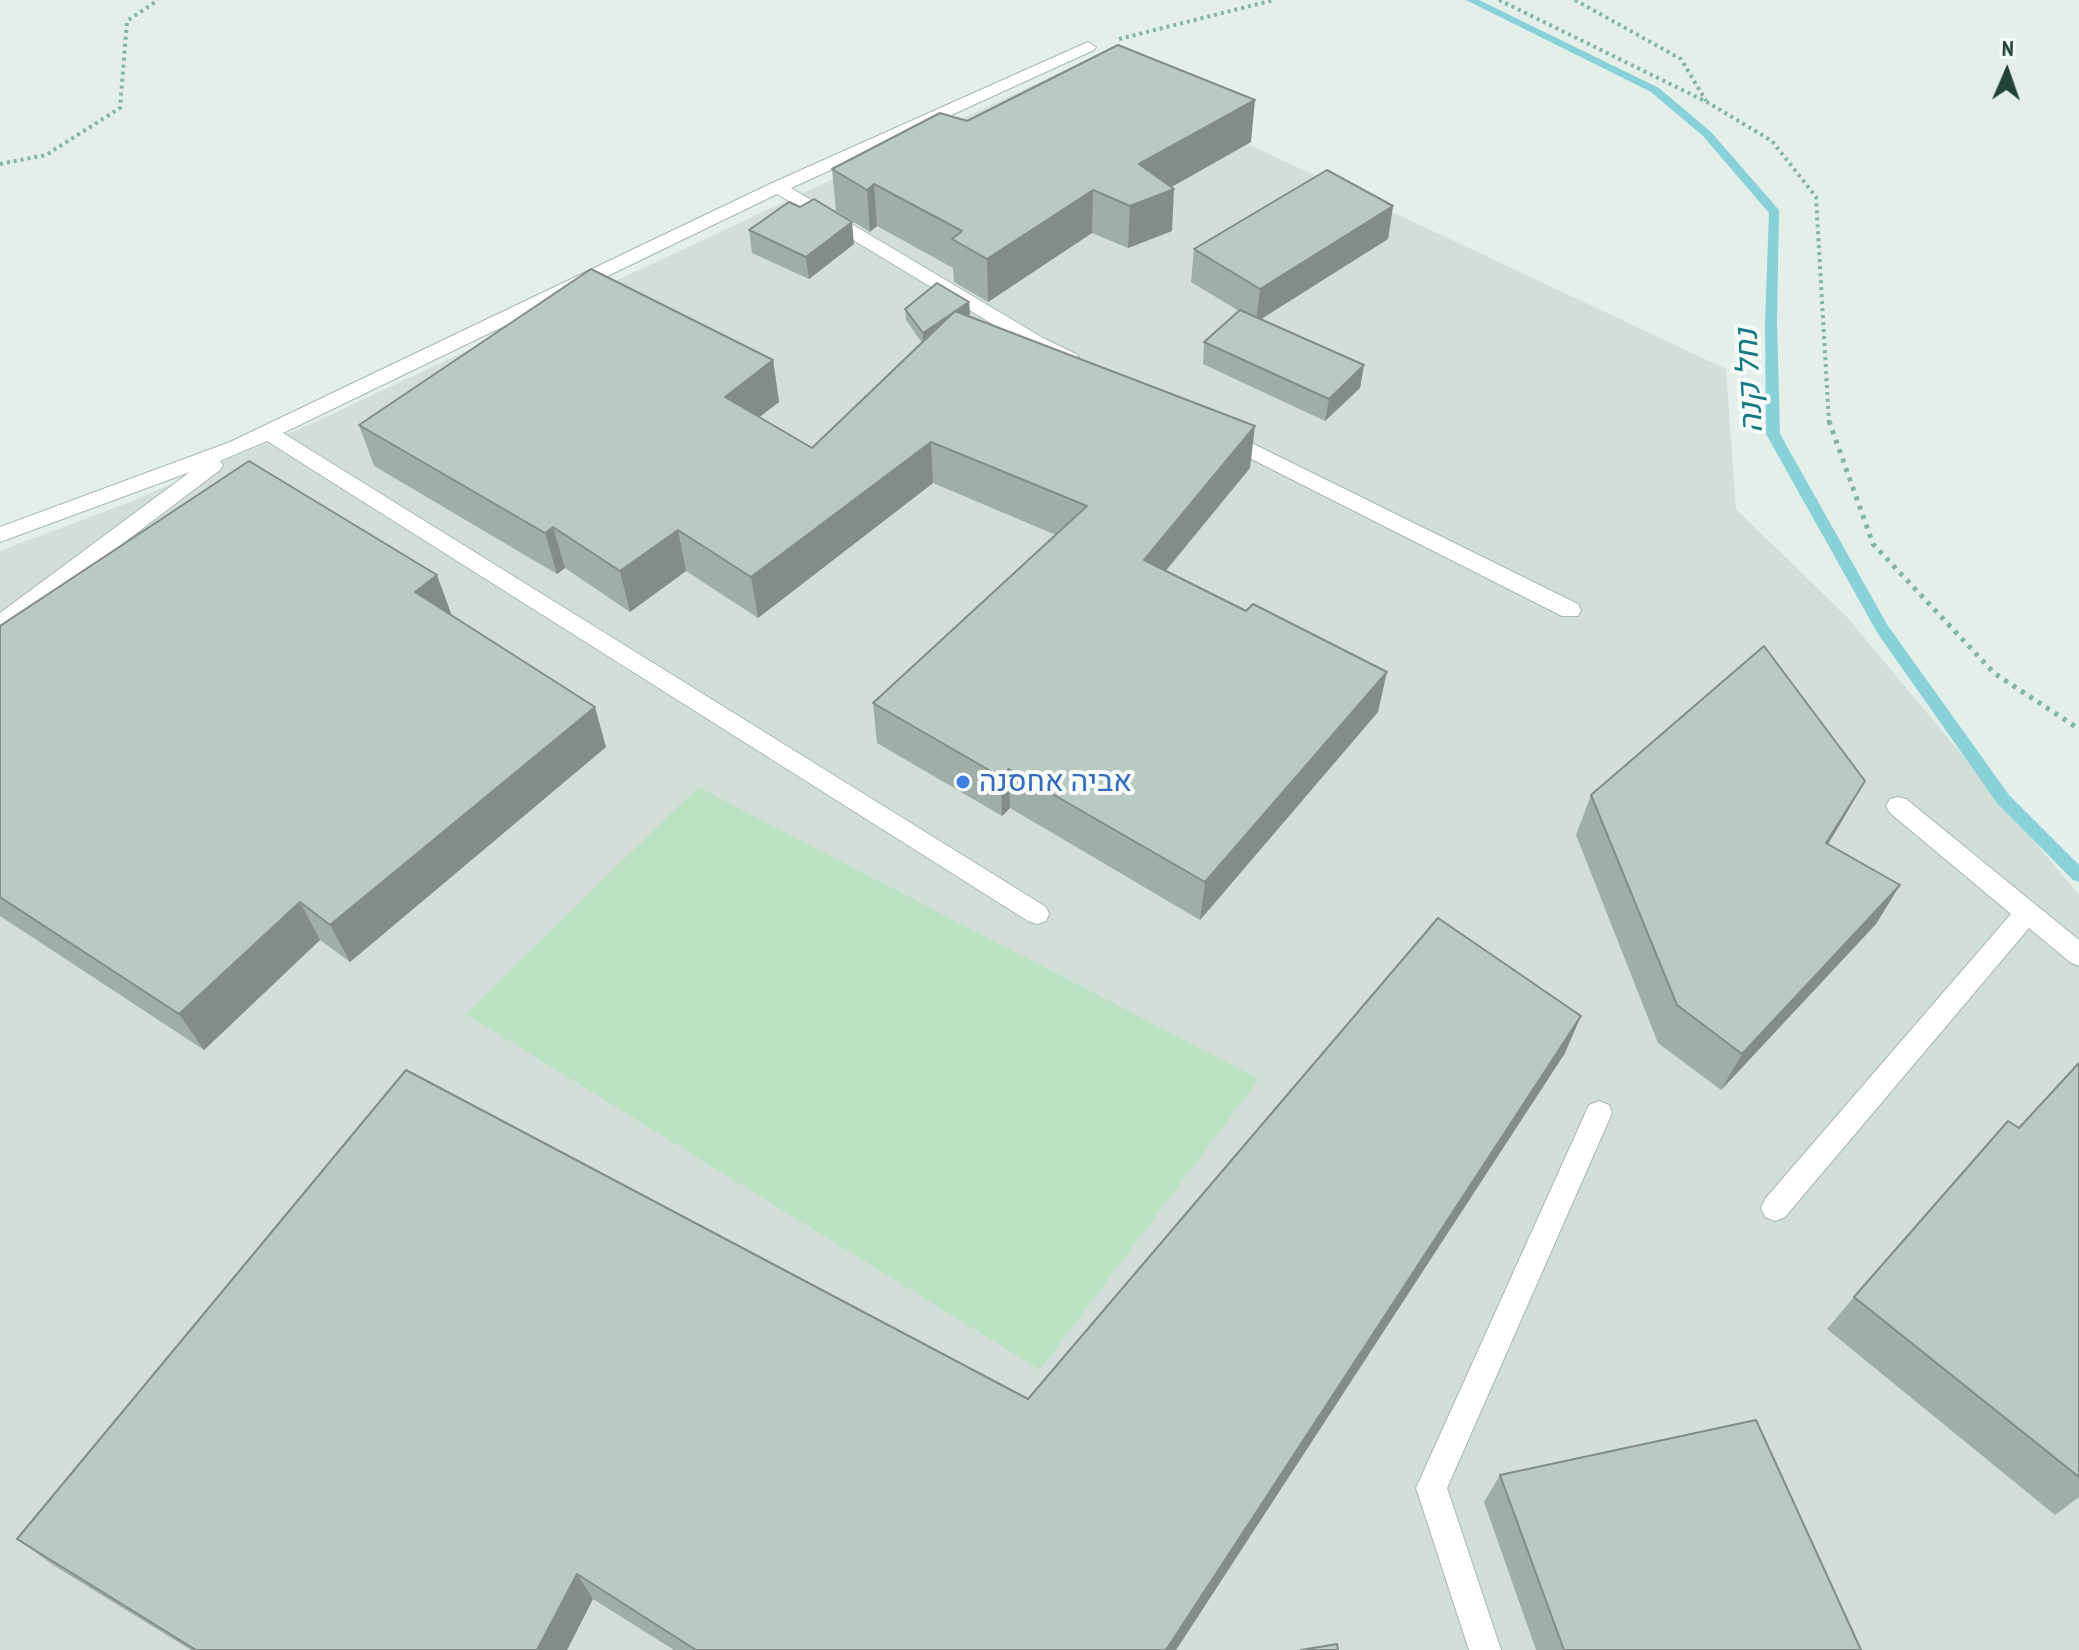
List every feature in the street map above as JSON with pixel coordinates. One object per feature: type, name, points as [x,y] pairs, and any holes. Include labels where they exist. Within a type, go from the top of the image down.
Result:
[{"type":"street","points":[[0,535],[237,447],[778,187],[1088,47]]},
{"type":"street","points":[[778,187],[1036,342],[1092,370]]},
{"type":"street","points":[[1205,427],[1570,610]]},
{"type":"street","points":[[267,432],[1037,914]]},
{"type":"street","points":[[0,624],[237,447]]},
{"type":"street","points":[[1898,806],[2079,955]]},
{"type":"street","points":[[1775,1208],[2027,913]]},
{"type":"street","points":[[1485,1650],[1431,1488],[1599,1113]]},
{"type":"path","points":[[0,164],[46,155],[120,108],[127,21],[158,0]]},
{"type":"path","points":[[1088,47],[1274,0]]},
{"type":"path","points":[[1499,0],[1707,102],[1772,141],[1816,197],[1829,425],[1873,544],[1994,673],[2079,729]]},
{"type":"path","points":[[1575,0],[1681,59],[1707,102]]},
{"type":"shaded area","points":[[1078,64],[1726,369],[1736,509],[1847,617],[2079,895],[2079,1650],[0,1650],[0,551],[130,502],[317,421]]},
{"type":"green space","points":[[698,787],[1259,1079],[1040,1370],[466,1014]]},
{"type":"building","points":[[1118,45],[1255,100],[1139,164],[1174,189],[1130,206],[1093,190],[987,259],[952,239],[962,231],[874,184],[867,190],[832,169],[940,113],[967,121]]},
{"type":"building","points":[[1327,170],[1393,206],[1260,289],[1194,249]]},
{"type":"building","points":[[814,199],[852,222],[806,257],[749,230],[789,202],[800,207]]},
{"type":"building","points":[[591,269],[773,360],[725,397],[812,448],[955,311],[1255,426],[1144,560],[1246,611],[1253,604],[1387,672],[1205,882],[1009,769],[1001,777],[873,703],[1087,506],[931,442],[751,577],[678,530],[620,571],[553,527],[545,533],[359,425]]},
{"type":"building","points":[[937,283],[969,302],[923,333],[905,309]]},
{"type":"building","points":[[1240,310],[1364,365],[1329,399],[1204,342]]},
{"type":"building","points":[[249,461],[437,575],[415,592],[595,707],[330,925],[300,902],[179,1014],[0,897],[0,626]]},
{"type":"building","points":[[1764,646],[1865,781],[1826,843],[1900,885],[1742,1054],[1677,1005],[1591,795]]},
{"type":"building","points":[[1438,918],[1581,1016],[1166,1650],[696,1650],[577,1574],[537,1650],[196,1650],[17,1539],[406,1070],[1028,1399]]},
{"type":"building","points":[[2079,1063],[2079,1477],[1854,1297],[2008,1121],[2019,1128]]},
{"type":"building","points":[[1756,1420],[1861,1650],[1564,1650],[1500,1475]]},
{"type":"building","points":[[1337,1644],[1338,1650],[1301,1650]]},
{"type":"waterway","name":"נחל קנה","points":[[1471,0],[1655,90],[1707,134],[1775,213],[1771,322],[1773,434],[1883,630],[2003,799],[2079,875]]},
{"type":"place","name":"אביה אחסנה","points":[[963,782]]}]
